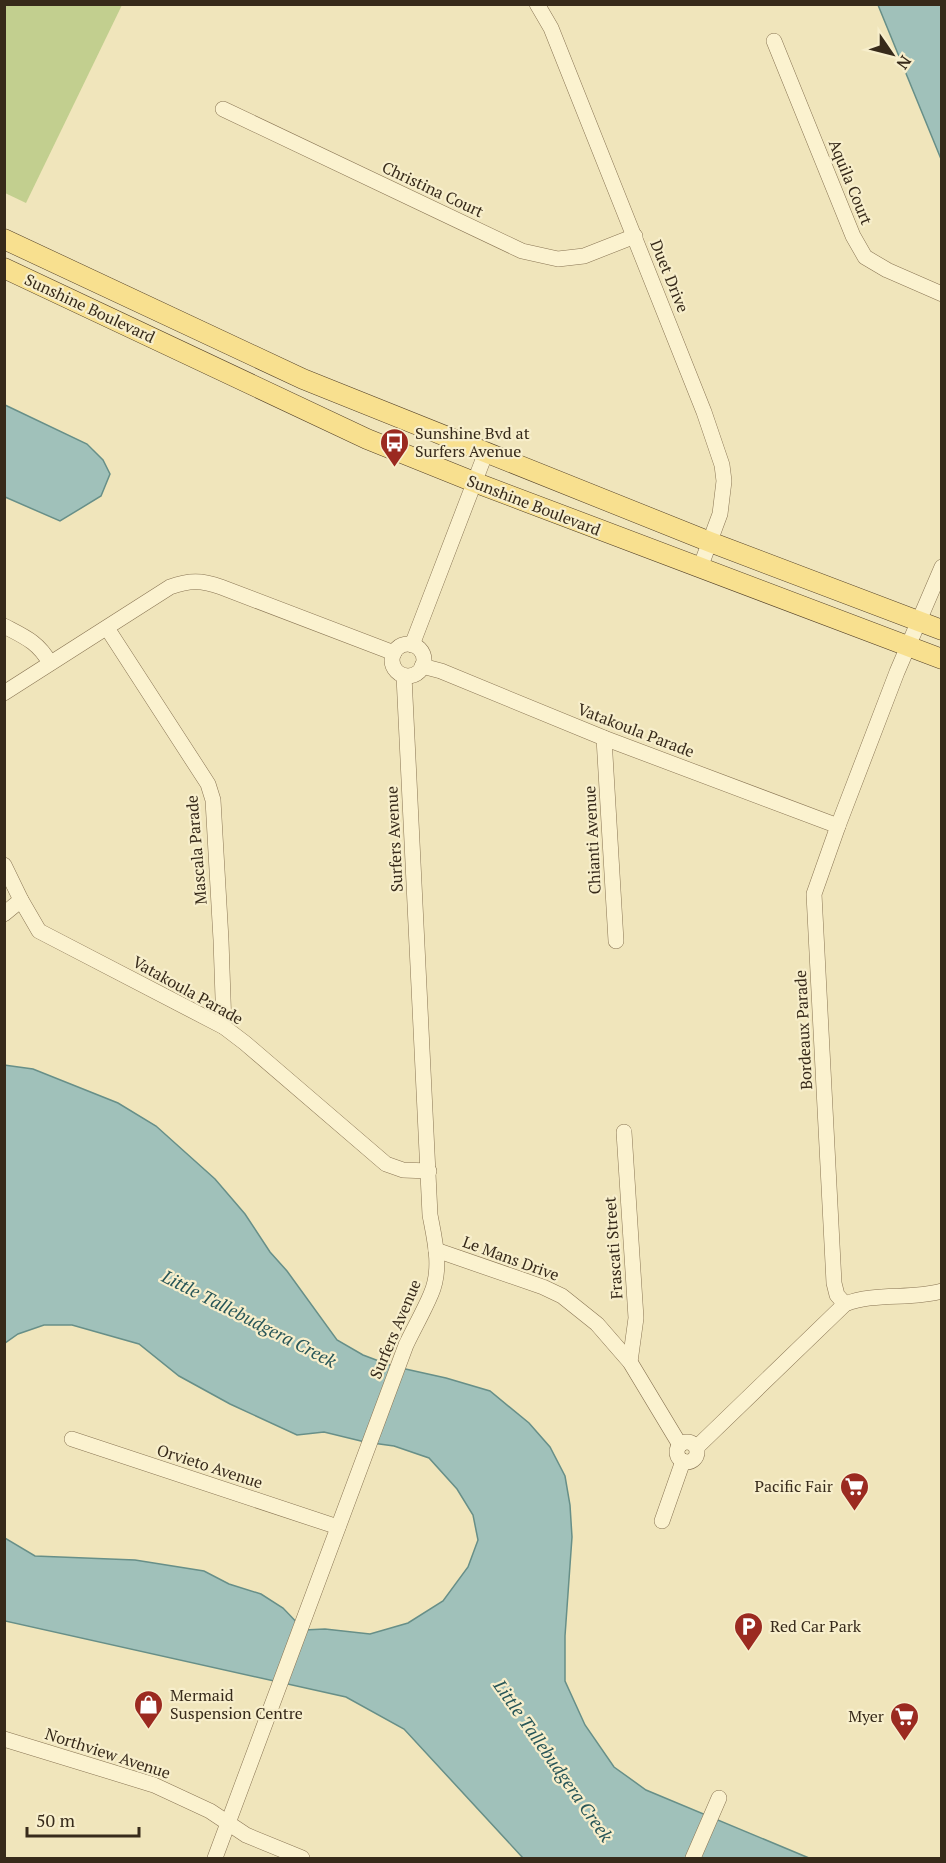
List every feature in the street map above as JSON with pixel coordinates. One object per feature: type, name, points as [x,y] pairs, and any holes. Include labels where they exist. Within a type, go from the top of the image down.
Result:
[{"type":"main road","name":"Sunshine Boulevard","points":[[4,239],[303,379],[710,542],[942,630]]},
{"type":"main road","name":"Sunshine Boulevard","points":[[4,268],[367,440],[942,659]]},
{"type":"street","name":"Duet Drive","points":[[537,4],[551,28],[635,236],[704,412],[722,465],[724,481],[721,506],[700,568]]},
{"type":"street","name":"Aquila Court","points":[[774,41],[853,236],[865,257],[887,270],[942,294]]},
{"type":"street","name":"Christina Court","points":[[222,109],[522,251],[558,259],[584,256],[635,236]]},
{"type":"street","points":[[412,645],[486,452]]},
{"type":"street","name":"Bordeaux Parade","points":[[845,1304],[837,1295],[834,1283],[814,894],[908,646],[942,567]]},
{"type":"street","points":[[4,693],[170,587],[186,581],[204,581],[394,653]]},
{"type":"street","points":[[4,626],[30,639],[42,650],[50,663]]},
{"type":"street","name":"Mascala Parade","points":[[107,628],[208,784],[213,800],[224,1027]]},
{"type":"street","points":[[412,645],[421,651],[424,662],[418,673],[404,676],[395,670],[394,653],[402,646],[412,645]]},
{"type":"street","name":"Vatakoula Parade","points":[[422,666],[441,671],[604,738],[838,826]]},
{"type":"street","name":"Surfers Avenue","points":[[215,1858],[406,1345],[435,1283],[436,1250],[430,1215],[404,676]]},
{"type":"street","name":"Chianti Avenue","points":[[604,738],[616,941]]},
{"type":"street","name":"Vatakoula Parade","points":[[4,865],[39,931],[224,1027],[386,1164],[403,1170],[429,1171]]},
{"type":"street","points":[[4,914],[21,900]]},
{"type":"street","name":"Frascati Street","points":[[624,1132],[636,1318],[630,1362]]},
{"type":"street","name":"Le Mans Drive","points":[[436,1250],[543,1287],[562,1296],[597,1324],[630,1362],[680,1445]]},
{"type":"street","points":[[683,1461],[693,1460],[696,1457],[697,1447],[845,1304],[859,1298],[917,1295],[942,1291]]},
{"type":"street","name":"Orvieto Avenue","points":[[72,1439],[338,1527]]},
{"type":"street","points":[[683,1461],[677,1454],[680,1445],[689,1441],[697,1447]]},
{"type":"street","points":[[662,1521],[683,1461]]},
{"type":"street","name":"Northview Avenue","points":[[4,1739],[154,1785],[210,1811],[246,1835],[302,1858]]},
{"type":"street","points":[[693,1858],[719,1798]]},
{"type":"green space","points":[[5,4],[122,5],[26,203],[5,193]]},
{"type":"water","points":[[878,5],[941,5],[941,159]]},
{"type":"water","points":[[5,405],[87,444],[103,460],[110,474],[101,496],[60,521],[5,497]]},
{"type":"water","name":"Little Tallebudgera Creek","points":[[4,1065],[33,1069],[118,1103],[156,1126],[215,1179],[245,1214],[270,1252],[287,1271],[337,1340],[363,1355],[392,1366],[490,1391],[529,1423],[550,1447],[565,1476],[572,1537],[565,1636],[565,1681],[585,1725],[614,1767],[646,1790],[809,1858],[523,1858],[404,1729],[346,1697],[5,1621],[5,1538],[35,1556],[135,1560],[204,1571],[229,1584],[261,1594],[283,1608],[304,1630],[325,1629],[370,1634],[408,1623],[443,1601],[468,1567],[478,1540],[473,1515],[457,1489],[429,1458],[394,1446],[324,1432],[297,1435],[230,1404],[179,1376],[139,1344],[72,1325],[44,1325],[18,1334],[5,1343]]},
{"type":"place","name":"Sunshine Bvd at Surfers Avenue","points":[[394,468]]},
{"type":"place","name":"Pacific Fair","points":[[854,1512]]},
{"type":"place","name":"Red Car Park","points":[[749,1652]]},
{"type":"place","name":"Mermaid Suspension Centre","points":[[149,1730]]},
{"type":"place","name":"Myer","points":[[905,1742]]}]
